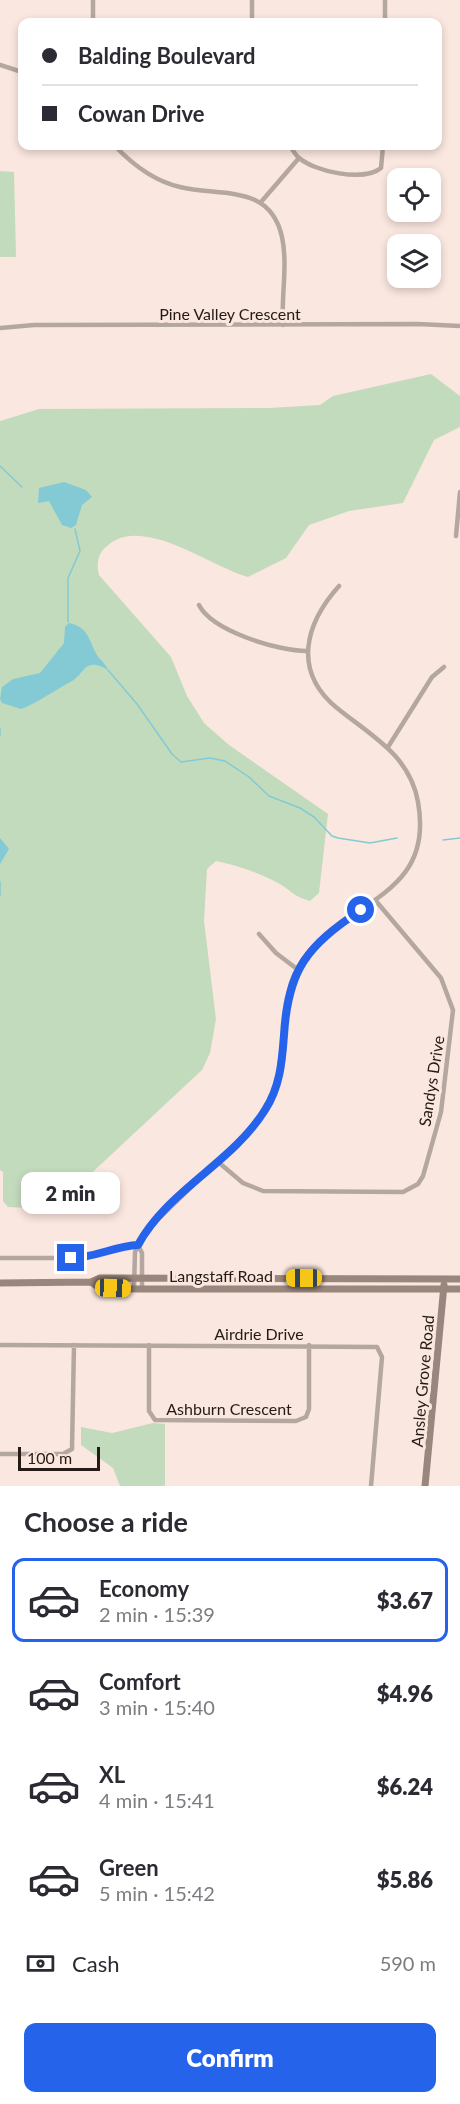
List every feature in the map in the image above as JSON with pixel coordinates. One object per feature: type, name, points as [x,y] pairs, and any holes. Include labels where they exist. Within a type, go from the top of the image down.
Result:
[{"type":"main road","name":"Langstaff Road","points":[[0,1283],[91,1282],[100,1278],[460,1279]]},
{"type":"main road","name":"Ansley Grove Road","points":[[425,1486],[445,1279]]},
{"type":"main road","name":"Langstaff Road","points":[[91,1282],[100,1288],[134,1289],[460,1289]]},
{"type":"street","points":[[93,0],[93,18]]},
{"type":"street","points":[[252,0],[252,18]]},
{"type":"street","points":[[385,0],[385,18]]},
{"type":"street","points":[[0,65],[18,71]]},
{"type":"street","points":[[120,150],[140,168],[167,183],[182,188],[236,193],[261,202],[282,235],[283,325]]},
{"type":"street","points":[[293,150],[299,158],[327,172],[372,173],[381,168],[383,150]]},
{"type":"street","points":[[261,202],[299,158]]},
{"type":"street","name":"Pine Valley Crescent","points":[[0,328],[34,325],[418,324],[460,326]]},
{"type":"street","points":[[456,536],[460,492]]},
{"type":"street","points":[[138,1245],[154,1220],[258,1120],[273,1097],[283,1059],[289,996],[297,969],[333,928],[376,901],[399,883],[415,851],[419,828],[418,801],[404,766],[388,747],[328,699],[317,683],[307,651],[316,615],[339,586]]},
{"type":"street","points":[[199,605],[216,625],[287,650],[307,651]]},
{"type":"street","points":[[388,747],[432,677],[444,666]]},
{"type":"street","name":"Sandys Drive","points":[[217,1161],[246,1184],[271,1192],[403,1192],[418,1184],[423,1176],[441,1112],[453,1010],[441,978],[376,901]]},
{"type":"street","points":[[259,934],[276,953],[297,969]]},
{"type":"street","points":[[0,1258],[79,1258],[125,1245],[138,1245]]},
{"type":"street","points":[[134,1289],[142,1253],[138,1245]]},
{"type":"street","points":[[138,1278],[142,1289]]},
{"type":"street","name":"Airdrie Drive","points":[[0,1345],[373,1346],[381,1351],[371,1486]]},
{"type":"street","points":[[0,1454],[63,1454],[72,1449],[74,1345]]},
{"type":"street","name":"Ashburn Crescent","points":[[149,1345],[149,1411],[155,1419],[285,1421],[301,1420],[308,1413],[309,1346]]},
{"type":"green space","points":[[0,171],[14,172],[16,257],[0,257]]},
{"type":"green space","points":[[431,374],[460,396],[460,427],[434,440],[403,503],[349,511],[309,525],[286,558],[248,577],[177,546],[139,536],[122,538],[107,546],[100,555],[99,575],[171,657],[187,696],[204,723],[229,745],[328,814],[319,893],[310,901],[263,876],[216,861],[207,869],[204,921],[216,1019],[210,1053],[202,1070],[53,1209],[8,1207],[3,1201],[3,1172],[0,1170],[0,421],[39,409],[269,408],[320,405],[333,396]]},
{"type":"green space","points":[[153,1423],[165,1424],[165,1486],[120,1486],[113,1468],[81,1445],[81,1427],[112,1433]]},
{"type":"water","points":[[64,482],[86,490],[92,497],[82,505],[76,525],[71,528],[62,525],[49,501],[38,503],[39,488]]},
{"type":"water","points":[[69,623],[85,632],[95,652],[108,670],[100,666],[89,665],[72,681],[21,709],[2,703],[0,699],[2,687],[13,679],[40,673],[64,643],[65,627]]},
{"type":"water","points":[[0,838],[9,849],[0,864]]},
{"type":"waterway","points":[[0,466],[22,487]]},
{"type":"waterway","points":[[68,622],[68,578],[80,551],[75,529]]},
{"type":"waterway","points":[[108,670],[137,704],[172,754],[181,762],[210,758],[225,761],[249,777],[269,796],[300,808],[314,817],[332,836],[370,843],[397,838]]},
{"type":"waterway","points":[[0,729],[0,736]]},
{"type":"waterway","points":[[443,840],[460,838]]},
{"type":"waterway","points":[[0,882],[0,896]]},
{"type":"route","points":[[71,1258],[91,1256],[125,1245],[138,1245],[154,1220],[244,1136],[258,1120],[273,1097],[280,1073],[287,1005],[297,969],[321,939],[333,928],[361,910]]}]
